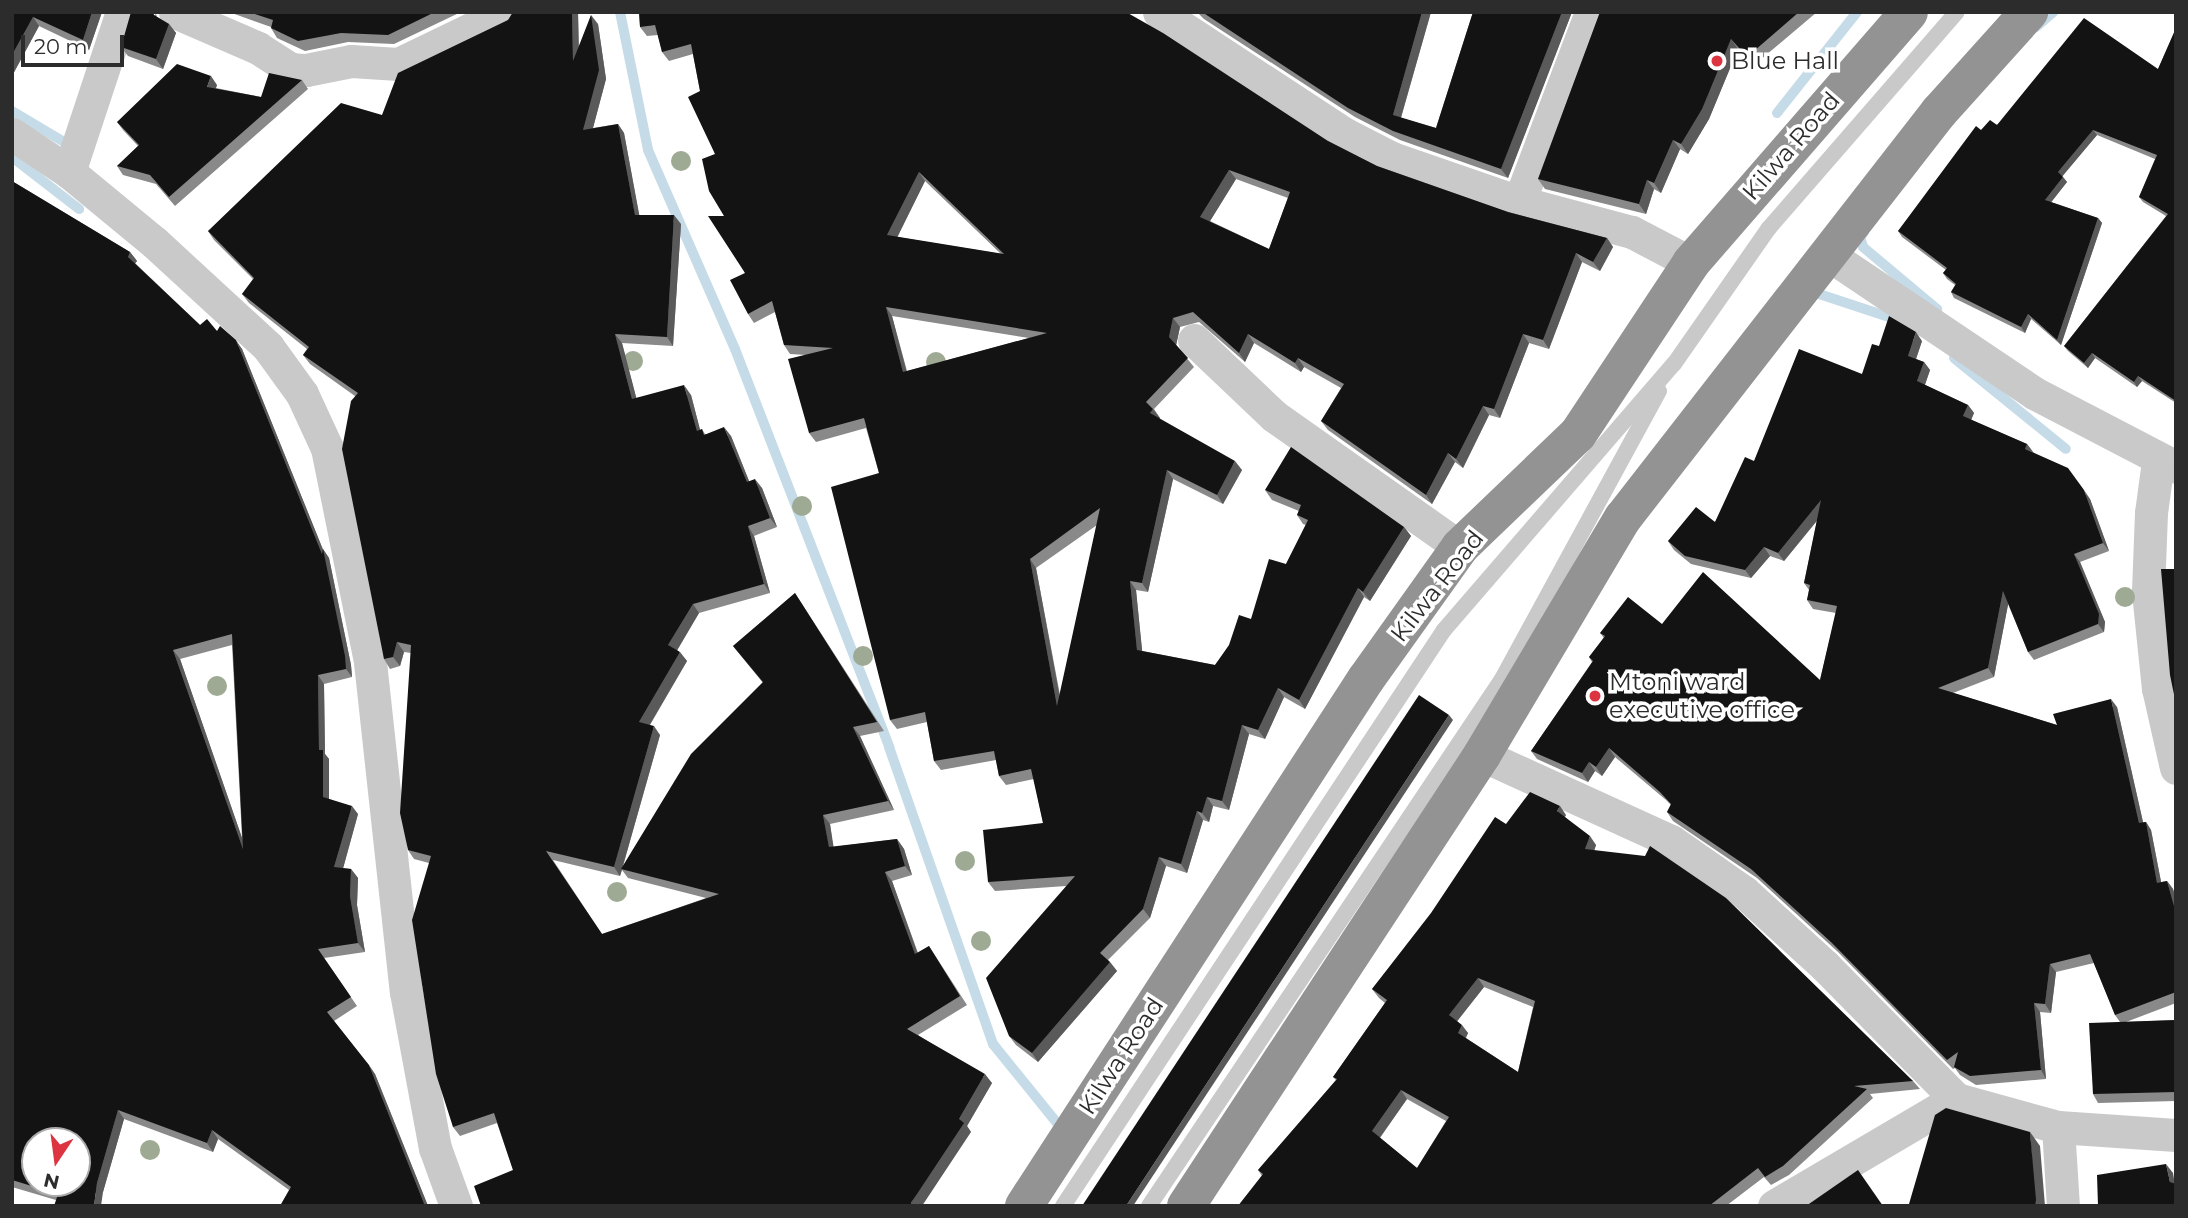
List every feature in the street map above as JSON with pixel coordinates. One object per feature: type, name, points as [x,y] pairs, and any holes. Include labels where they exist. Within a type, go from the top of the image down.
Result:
[{"type":"highway","points":[[1186,1206],[1482,755],[1623,517],[1826,253],[1939,112],[2029,12]]},
{"type":"highway","name":"Kilwa Road","points":[[1024,1206],[1366,679],[1460,547],[1578,434],[1691,263],[1901,15]]},
{"type":"street","points":[[69,172],[122,12]]},
{"type":"street","points":[[174,12],[258,48],[290,69],[306,70],[351,61],[398,64],[506,12]]},
{"type":"street","points":[[1159,12],[1345,134],[1392,158],[1519,202],[1632,232],[1691,263]]},
{"type":"street","points":[[1519,202],[1591,12]]},
{"type":"street","points":[[12,134],[69,172],[268,347],[302,394],[327,448],[370,662],[406,992],[435,1148],[456,1206]]},
{"type":"street","points":[[1826,253],[2034,393],[2167,464],[2148,592],[2158,688],[2176,768]]},
{"type":"street","points":[[1194,340],[1274,416],[1460,547]]},
{"type":"street","points":[[1482,755],[1671,841],[1744,892],[1825,966],[1956,1099],[2058,1127],[2176,1135]]},
{"type":"street","points":[[1774,1206],[1956,1099]]},
{"type":"street","points":[[2058,1127],[2063,1206]]},
{"type":"lane","points":[[1063,1206],[1444,630],[1674,364],[1769,228],[1958,12]]},
{"type":"lane","points":[[1149,1206],[1502,679],[1674,364]]},
{"type":"building","points":[[12,12],[92,12],[83,40],[33,17],[12,55]]},
{"type":"building","points":[[131,12],[153,12],[169,24],[156,59],[121,47]]},
{"type":"building","points":[[249,12],[435,12],[388,35],[341,33],[298,41],[271,28],[273,20]]},
{"type":"building","points":[[513,12],[572,12],[573,61],[591,15],[599,70],[583,130],[618,124],[635,215],[674,215],[667,337],[615,334],[632,399],[684,385],[697,431],[702,429],[704,435],[724,427],[747,482],[755,479],[770,518],[748,526],[764,584],[693,604],[668,645],[680,652],[639,722],[654,726],[614,867],[546,851],[602,934],[719,894],[621,869],[691,754],[763,682],[733,646],[795,593],[877,722],[853,727],[888,801],[823,815],[829,847],[897,839],[905,866],[885,872],[915,954],[929,946],[960,996],[907,1029],[985,1074],[959,1119],[964,1123],[911,1203],[914,1206],[481,1206],[474,1186],[513,1170],[494,1113],[453,1127],[436,1074],[412,920],[431,856],[408,850],[400,813],[411,645],[397,642],[393,657],[384,659],[342,449],[351,401],[358,393],[303,355],[309,347],[242,294],[254,278],[208,231],[341,103],[382,115],[398,73],[508,20]]},
{"type":"building","points":[[639,12],[1126,12],[1163,33],[1328,141],[1377,166],[1508,212],[1607,238],[1593,262],[1576,253],[1543,340],[1523,334],[1494,409],[1483,406],[1456,459],[1448,453],[1426,495],[1321,421],[1344,384],[1298,358],[1295,363],[1248,334],[1239,353],[1193,312],[1173,318],[1169,337],[1188,358],[1146,402],[1153,409],[1150,413],[1235,461],[1217,495],[1167,470],[1142,583],[1130,581],[1137,650],[1215,665],[1229,645],[1239,615],[1251,619],[1269,559],[1286,564],[1308,520],[1297,515],[1301,505],[1265,490],[1291,447],[1404,527],[1363,592],[1358,588],[1299,700],[1278,688],[1258,730],[1242,725],[1222,801],[1207,797],[1202,813],[1197,811],[1181,864],[1159,857],[1143,909],[1100,953],[1110,962],[1032,1053],[1009,1036],[986,978],[1075,876],[988,882],[983,830],[1043,823],[1031,769],[999,776],[994,751],[934,761],[925,712],[890,720],[831,487],[879,473],[864,418],[809,433],[788,359],[833,348],[784,345],[772,301],[748,314],[730,280],[745,273],[708,216],[724,216],[709,191],[702,159],[715,154],[688,97],[700,91],[691,44],[662,52],[655,25],[640,27]],"holes":[[[1229,170],[1290,192],[1269,249],[1200,217]],[[919,172],[1004,254],[887,235]],[[886,307],[1047,333],[903,372]],[[1100,508],[1057,706],[1030,559]]]},
{"type":"building","points":[[1202,12],[1422,12],[1393,115],[1436,128],[1473,12],[1562,12],[1501,169],[1393,131],[1348,108]]},
{"type":"building","points":[[1600,12],[1799,12],[1747,57],[1731,39],[1702,109],[1681,144],[1673,140],[1654,183],[1647,180],[1639,204],[1538,179]]},
{"type":"building","points":[[2084,18],[2158,69],[2176,28],[2176,401],[2138,376],[2134,382],[2092,353],[2084,363],[2064,346],[2168,214],[2139,197],[2157,155],[2093,130],[2058,172],[2063,177],[2045,200],[2098,218],[2057,340],[2028,314],[2021,327],[1951,292],[1956,284],[1943,273],[1947,268],[1898,231],[1976,126],[1981,130],[1990,120],[1997,125]]},
{"type":"building","points":[[177,64],[211,76],[207,87],[261,97],[269,73],[302,80],[169,197],[150,175],[117,166],[139,145],[117,122]]},
{"type":"building","points":[[12,181],[130,252],[128,257],[200,325],[207,319],[217,331],[220,326],[236,340],[322,554],[323,549],[346,669],[318,675],[323,797],[352,806],[334,867],[351,869],[350,896],[358,943],[318,949],[351,997],[327,1012],[369,1065],[425,1206],[280,1206],[291,1187],[212,1130],[207,1143],[118,1110],[97,1183],[94,1206],[54,1206],[57,1197],[91,1197],[91,1127],[21,1127],[21,1183],[12,1180]],"holes":[[[232,634],[243,849],[173,650]]]},
{"type":"building","points":[[1889,316],[1916,332],[1908,356],[1924,362],[1917,381],[1968,405],[1963,416],[2027,444],[2025,449],[2068,468],[2084,490],[2103,543],[2074,554],[2099,614],[2098,624],[2028,652],[2003,591],[1988,668],[1938,688],[2057,725],[2053,714],[2111,699],[2139,823],[2146,822],[2157,883],[2167,881],[2176,913],[2176,992],[2115,1015],[2090,954],[2050,964],[2045,1004],[2034,1003],[2041,1070],[1970,1076],[1954,1067],[1958,1052],[1947,1060],[1832,943],[1751,869],[1667,812],[1671,804],[1609,748],[1596,767],[1589,762],[1582,773],[1531,751],[1593,661],[1589,657],[1605,636],[1600,633],[1628,597],[1662,624],[1703,572],[1820,680],[1837,606],[1807,600],[1810,585],[1804,583],[1821,500],[1778,553],[1764,547],[1745,570],[1685,556],[1668,541],[1696,507],[1715,522],[1745,457],[1754,461],[1799,349],[1862,374],[1872,344],[1879,346]]},
{"type":"building","points":[[2161,569],[2176,569],[2176,704],[2170,675]]},
{"type":"building","points":[[1419,695],[1449,715],[1126,1206],[1082,1206]]},
{"type":"building","points":[[1530,792],[1560,806],[1557,811],[1590,836],[1585,849],[1645,856],[1650,846],[1726,898],[1913,1081],[1854,1086],[1867,1089],[1783,1166],[1765,1177],[1758,1168],[1709,1206],[1238,1206],[1263,1174],[1258,1170],[1337,1079],[1333,1077],[1387,1000],[1372,989],[1431,913],[1495,817],[1506,824]],"holes":[[[1478,978],[1535,1001],[1518,1072],[1458,1033],[1462,1025],[1449,1015]],[[1401,1090],[1449,1117],[1417,1168],[1372,1131]]]},
{"type":"building","points":[[2176,1020],[2176,1092],[2093,1094],[2089,1023]]},
{"type":"building","points":[[1946,1108],[2030,1132],[2035,1206],[1909,1204],[1935,1115]]},
{"type":"building","points":[[2166,1164],[2170,1182],[2176,1184],[2176,1206],[2098,1206],[2097,1175]]},
{"type":"building","points":[[1858,1170],[1883,1206],[1806,1206]]},
{"type":"waterway","points":[[620,12],[648,150],[735,349],[889,747],[993,1044],[1057,1123]]},
{"type":"waterway","points":[[1777,113],[1857,12]]},
{"type":"waterway","points":[[2036,27],[2053,12]]},
{"type":"waterway","points":[[12,111],[69,145]]},
{"type":"waterway","points":[[12,157],[79,209]]},
{"type":"waterway","points":[[1864,232],[1860,237],[1863,247],[1937,309]]},
{"type":"waterway","points":[[1810,291],[1904,322]]},
{"type":"waterway","points":[[1954,358],[2066,449]]},
{"type":"place","name":"Blue Hall","points":[[1717,61]]},
{"type":"place","name":"Mtoni ward executive office","points":[[1595,696]]}]
